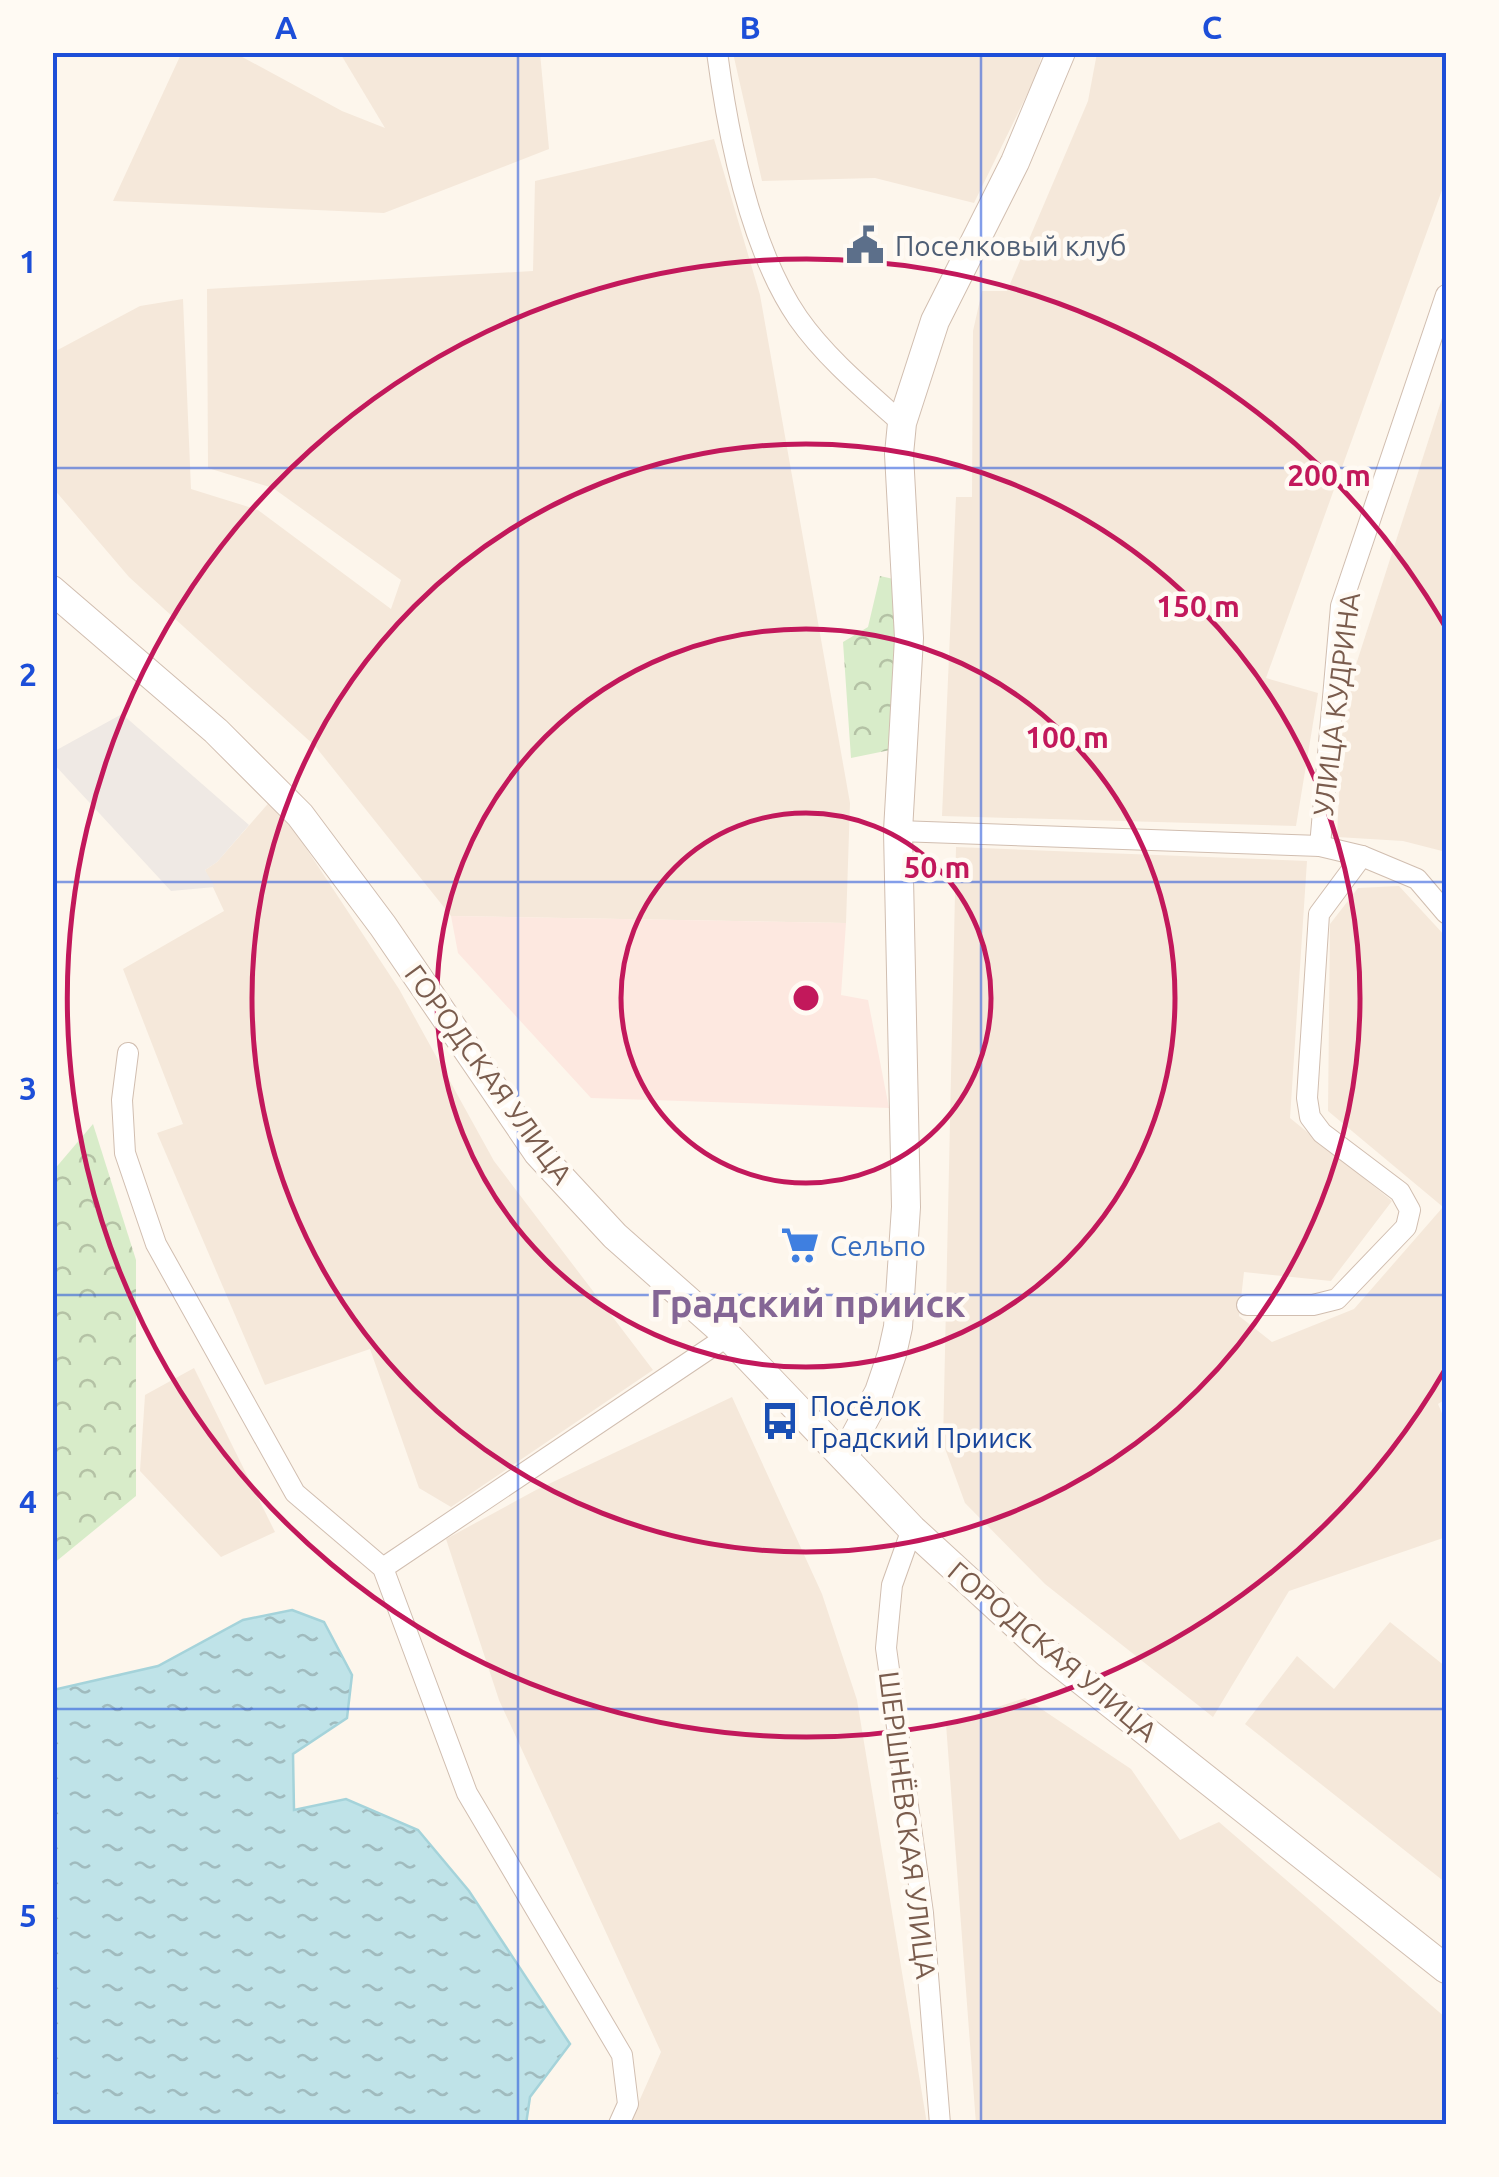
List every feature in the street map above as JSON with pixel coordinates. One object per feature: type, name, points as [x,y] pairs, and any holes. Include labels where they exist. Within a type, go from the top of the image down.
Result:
[{"type":"street","points":[[717,52],[727,128],[766,256],[798,318],[842,369],[902,423]]},
{"type":"street","points":[[844,1456],[879,1392],[898,1328],[906,1207],[898,830],[909,638],[899,454],[902,423],[935,320],[1015,162],[1061,52]]},
{"type":"street","name":"УЛИЦА КУДРИНА","points":[[1446,295],[1341,606],[1320,846],[1362,856],[1416,879],[1446,913]]},
{"type":"street","name":"ГОРОДСКАЯ УЛИЦА","points":[[52,590],[216,730],[300,814],[383,926],[538,1153],[615,1236],[728,1336],[912,1530],[1047,1653],[1446,1969]]},
{"type":"street","points":[[898,830],[1320,846]]},
{"type":"street","points":[[1247,1304],[1324,1304],[1336,1299],[1406,1227],[1410,1210],[1400,1192],[1322,1134],[1310,1116],[1306,1098],[1318,914],[1362,856]]},
{"type":"street","points":[[128,1053],[122,1100],[124,1153],[156,1244],[295,1493],[382,1568],[467,1793],[622,2055],[628,2104],[619,2124]]},
{"type":"street","points":[[382,1568],[728,1336]]},
{"type":"street","name":"ШЕРШНЁВСКАЯ УЛИЦА","points":[[912,1530],[892,1586],[886,1648],[923,1914],[940,2124]]},
{"type":"shaded area","points":[[182,52],[235,53],[342,111],[385,128],[340,53],[540,53],[549,149],[384,213],[113,201]]},
{"type":"shaded area","points":[[733,53],[1042,53],[1037,74],[974,203],[875,178],[762,181]]},
{"type":"shaded area","points":[[1097,53],[1446,53],[1446,179],[1266,678],[1318,693],[1296,826],[942,816],[956,497],[972,497],[973,331],[982,291],[1007,291],[1088,101]]},
{"type":"shaded area","points":[[714,139],[760,295],[850,803],[846,923],[451,916],[315,746],[129,577],[53,488],[52,353],[140,306],[183,299],[191,489],[258,510],[391,609],[401,580],[273,488],[208,468],[207,289],[533,271],[535,181]]},
{"type":"shaded area","points":[[1446,386],[1446,852],[1403,841],[1337,837],[1343,705]]},
{"type":"shaded area","points":[[122,714],[249,825],[205,870],[215,887],[171,891],[53,763],[53,752]]},
{"type":"shaded area","points":[[273,798],[399,989],[494,1161],[653,1370],[451,1507],[419,1488],[370,1349],[265,1385],[157,1133],[183,1124],[123,969],[224,911],[205,870],[217,862]]},
{"type":"shaded area","points":[[956,847],[1307,861],[1290,1118],[1392,1201],[1331,1281],[1244,1272],[1239,1316],[1272,1342],[1354,1309],[1443,1207],[1328,1111],[1330,924],[1358,888],[1399,886],[1446,937],[1446,1399],[1438,1404],[1446,1423],[1446,1537],[1289,1591],[1213,1717],[1045,1584],[965,1503],[943,1443]]},
{"type":"shaded area","points":[[451,916],[846,923],[841,995],[868,1000],[889,1108],[591,1098],[458,953]]},
{"type":"shaded area","points":[[194,1368],[275,1532],[221,1557],[140,1471],[145,1395]]},
{"type":"shaded area","points":[[732,1397],[822,1594],[857,1700],[927,2124],[629,2124],[661,2052],[499,1700],[446,1539],[536,1490]]},
{"type":"shaded area","points":[[1390,1622],[1446,1667],[1446,1883],[1245,1724],[1297,1656],[1334,1689]]},
{"type":"shaded area","points":[[1025,1698],[1131,1769],[1180,1840],[1219,1822],[1446,2018],[1446,2124],[976,2124],[946,1724]]},
{"type":"green space","points":[[880,576],[898,580],[895,749],[851,758],[843,642],[868,627]]},
{"type":"green space","points":[[93,1124],[136,1260],[136,1496],[53,1564],[53,1171]]},
{"type":"water","points":[[292,1610],[324,1622],[352,1675],[347,1718],[293,1754],[294,1810],[346,1799],[418,1830],[469,1891],[570,2044],[530,2097],[526,2124],[53,2124],[53,1690],[158,1666],[243,1620]]},
{"type":"place","name":"Поселковый клуб","points":[[865,245]]},
{"type":"place","name":"Сельпо","points":[[800,1245]]},
{"type":"place","name":"Посёлок Градский Прииск","points":[[780,1421]]},
{"type":"district","name":"Градский прииск","points":[[808,1303]]}]
